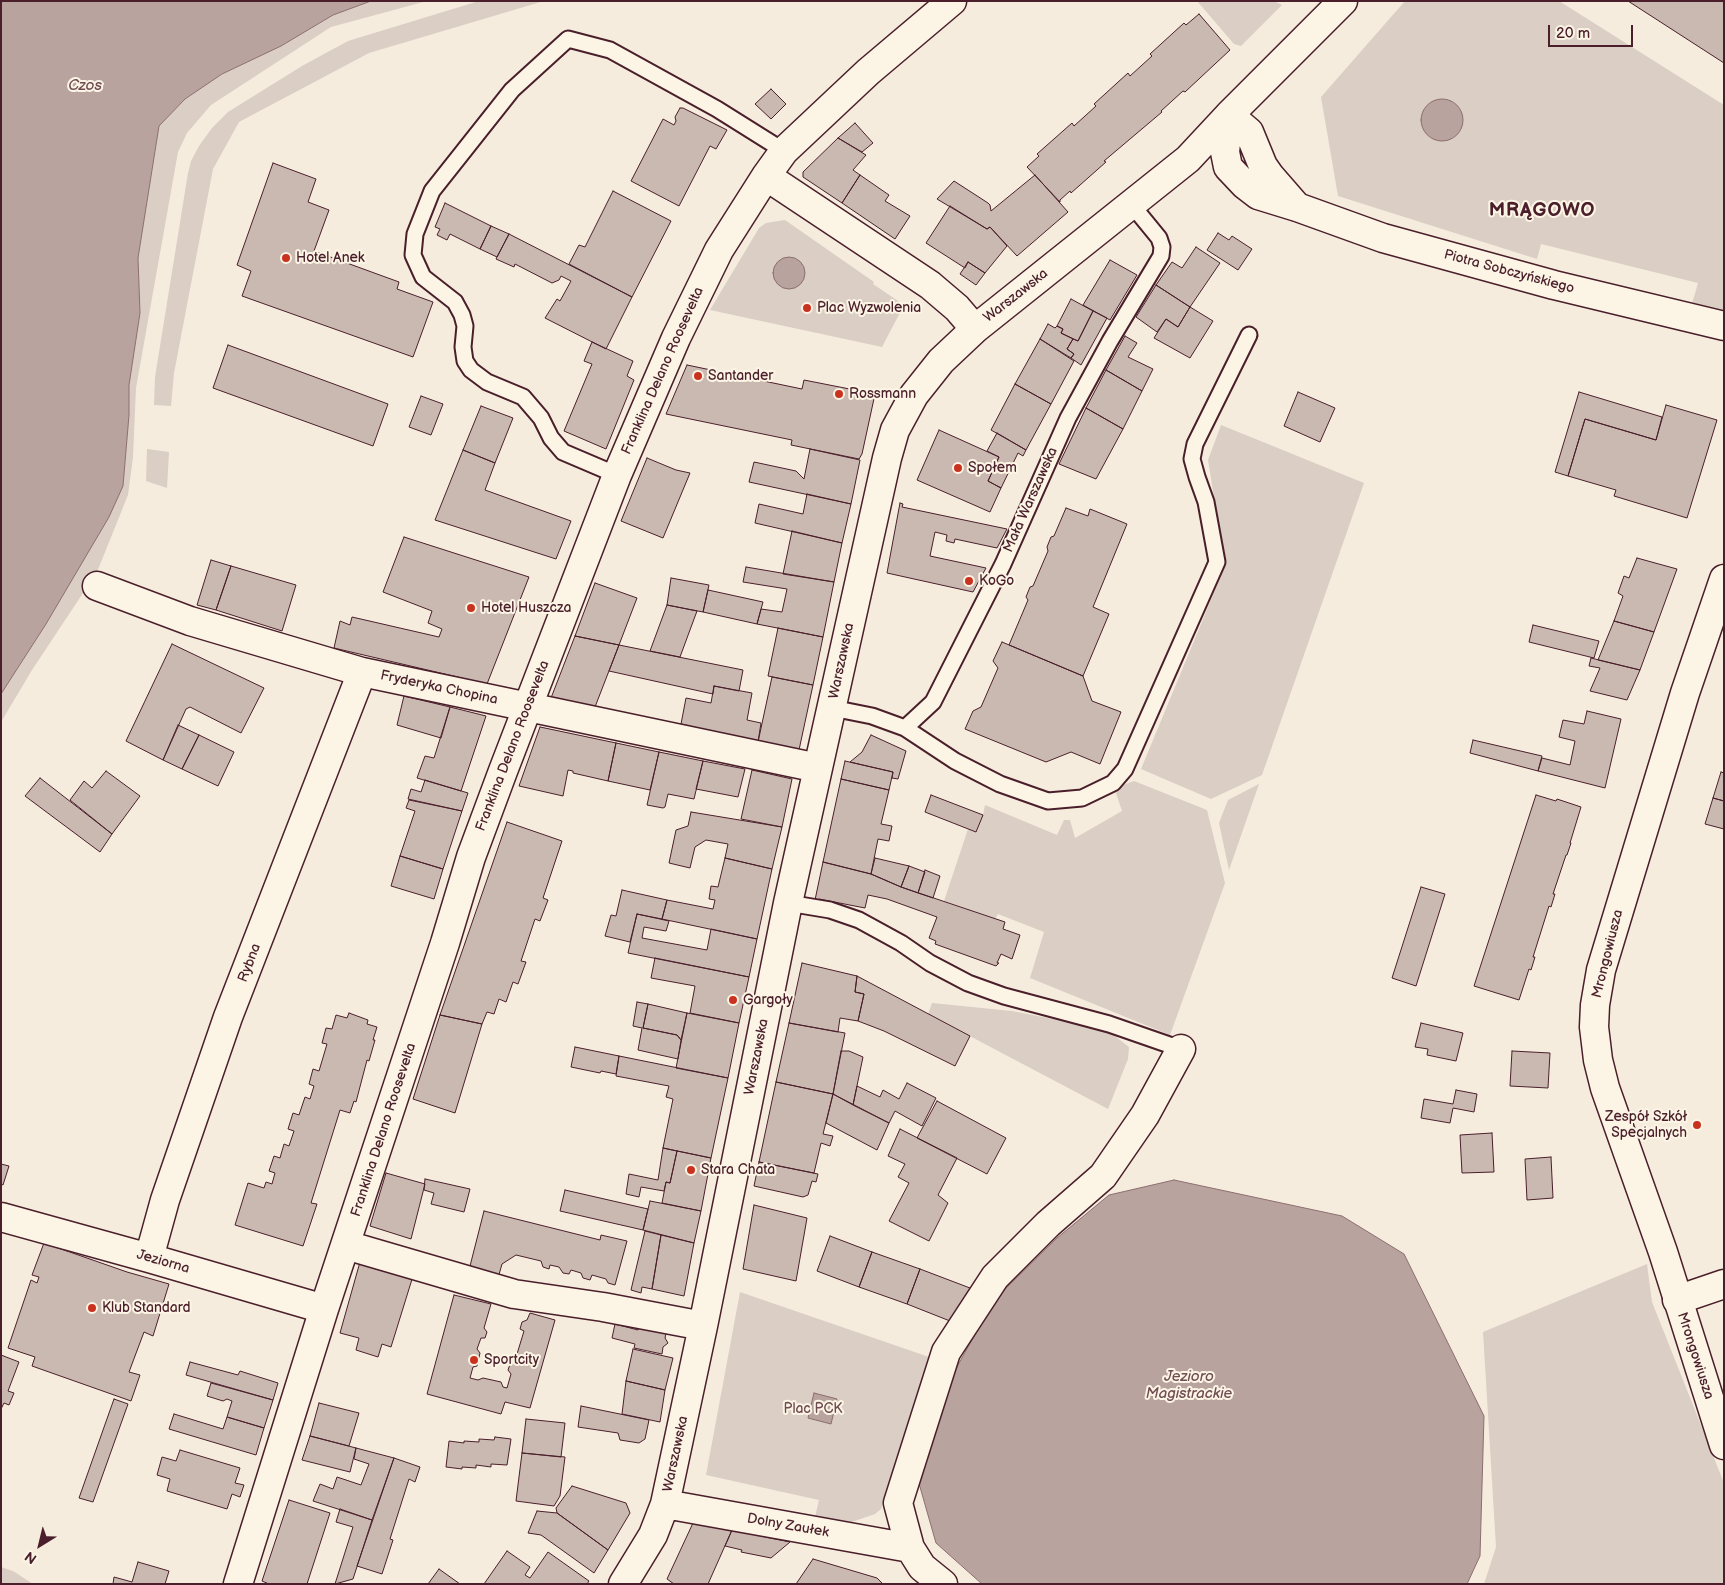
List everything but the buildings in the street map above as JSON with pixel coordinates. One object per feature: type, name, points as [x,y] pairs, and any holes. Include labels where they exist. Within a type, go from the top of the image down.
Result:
[{"type":"street","name":"Franklina Delano Roosevelta","points":[[238,1584],[324,1309],[445,944],[471,857],[617,475],[676,338],[714,259],[766,176],[784,151],[868,72],[952,1]]},
{"type":"street","name":"Warszawska","points":[[623,1584],[653,1535],[665,1504],[703,1326],[788,903],[887,458],[895,430],[914,395],[941,361],[974,329],[1188,159],[1334,4]]},
{"type":"street","name":"Piotra Sobczyńskiego","points":[[1229,115],[1225,152],[1228,167],[1245,185],[1258,195],[1383,238],[1446,256],[1554,285],[1724,326]]},
{"type":"street","points":[[766,176],[930,285],[957,308],[974,329]]},
{"type":"street","name":"Mrongowiusza","points":[[1724,578],[1685,693],[1601,970],[1595,1005],[1594,1027],[1598,1060],[1605,1088],[1663,1252],[1724,1445]]},
{"type":"street","name":"Fryderyka Chopina","points":[[97,586],[190,621],[362,672],[818,768]]},
{"type":"street","name":"Rybna","points":[[149,1258],[165,1200],[228,1017],[362,672]]},
{"type":"street","points":[[942,1584],[922,1567],[910,1548],[898,1503],[946,1352],[995,1277],[1048,1224],[1103,1176],[1145,1115],[1181,1049]]},
{"type":"street","name":"Jeziorna","points":[[1,1218],[149,1258],[324,1309]]},
{"type":"street","points":[[346,1245],[514,1294],[603,1307],[703,1326]]},
{"type":"street","points":[[1677,1300],[1724,1284]]},
{"type":"street","name":"Dolny Zaułek","points":[[665,1504],[910,1548]]},
{"type":"lane","points":[[617,475],[563,452],[551,438],[541,418],[523,397],[487,382],[470,370],[465,362],[465,326],[462,315],[455,302],[422,277],[413,255],[415,234],[432,191],[512,90],[568,39],[610,50],[717,109],[784,151]]},
{"type":"lane","name":"Mała Warszawska","points":[[905,728],[933,702],[1003,564],[1068,418],[1110,341],[1161,256],[1162,247],[1159,238],[1132,205]]},
{"type":"lane","points":[[832,708],[872,716],[905,728],[955,761],[1000,784],[1048,801],[1082,798],[1113,783],[1124,769],[1217,562],[1206,502],[1192,459],[1195,444],[1249,335]]},
{"type":"lane","points":[[788,903],[830,910],[859,920],[901,942],[930,963],[968,983],[1004,996],[1109,1024],[1181,1049]]},
{"type":"green space","points":[[371,1],[427,1],[331,27],[211,105],[187,133],[178,152],[136,388],[133,457],[128,495],[97,572],[32,670],[1,722],[1,694],[46,624],[123,486],[129,415],[129,385],[140,313],[138,258],[159,126],[185,99],[222,74],[281,46],[333,15]]},
{"type":"green space","points":[[479,1],[544,1],[369,53],[239,122],[213,169],[174,373],[171,406],[154,405],[155,377],[188,173],[191,161],[199,146],[212,128],[228,112],[302,66],[348,41]]},
{"type":"green space","points":[[1197,1],[1274,1],[1282,5],[1241,46],[1234,44]]},
{"type":"green space","points":[[1405,1],[1559,1],[1724,105],[1724,312],[1692,304],[1698,283],[1541,244],[1537,259],[1338,196],[1321,97]]},
{"type":"green space","name":"Plac Wyzwolenia","points":[[785,220],[904,305],[882,347],[710,310],[759,228],[766,223]]},
{"type":"green space","points":[[1221,425],[1364,483],[1262,775],[1211,799],[1141,769],[1225,566],[1208,460]]},
{"type":"green space","points":[[147,449],[169,452],[167,488],[146,481]]},
{"type":"green space","points":[[1134,781],[1207,810],[1225,883],[1170,1035],[1030,978],[1044,932],[998,914],[995,919],[944,901],[968,829],[983,815],[985,805],[1057,835],[1064,820],[1070,820],[1075,838],[1122,811],[1116,793],[1120,786]]},
{"type":"green space","points":[[1259,784],[1229,870],[1219,823],[1228,800]]},
{"type":"green space","points":[[932,1003],[1012,1011],[1094,1027],[1111,1033],[1129,1047],[1128,1059],[1108,1109],[928,1014]]},
{"type":"green space","points":[[1647,1264],[1652,1302],[1724,1483],[1723,1584],[1484,1584],[1496,1547],[1483,1332]]},
{"type":"green space","name":"Plac PCK","points":[[740,1292],[932,1358],[881,1509],[875,1514],[843,1525],[815,1517],[819,1500],[706,1475]]},
{"type":"green space","points":[[1,1567],[13,1571],[33,1584],[1,1584]]},
{"type":"water","name":"Czos","points":[[1,1],[371,1],[333,15],[281,46],[222,74],[185,99],[159,126],[138,258],[140,313],[129,385],[129,415],[123,486],[109,517],[46,624],[1,694]]},
{"type":"water","points":[[1446,99],[1454,102],[1460,108],[1463,120],[1460,132],[1454,138],[1438,141],[1430,138],[1424,132],[1421,116],[1424,108],[1430,102]]},
{"type":"water","points":[[789,257],[795,258],[800,262],[804,267],[804,279],[800,284],[795,288],[789,289],[783,288],[778,284],[774,279],[773,273],[774,267],[778,262],[783,258]]},
{"type":"water","name":"Jezioro Magistrackie","points":[[1174,1180],[1342,1216],[1404,1254],[1484,1416],[1480,1556],[1467,1584],[982,1584],[936,1543],[918,1480],[948,1383],[994,1300],[1057,1238],[1109,1195]]},
{"type":"water","points":[[814,1393],[837,1399],[831,1424],[808,1418]]},
{"type":"place","name":"Hotel Anek","points":[[286,258]]},
{"type":"place","name":"Plac Wyzwolenia","points":[[807,308]]},
{"type":"place","name":"Santander","points":[[698,376]]},
{"type":"place","name":"Rossmann","points":[[839,394]]},
{"type":"place","name":"Społem","points":[[958,468]]},
{"type":"place","name":"KoGo","points":[[969,581]]},
{"type":"place","name":"Hotel Huszcza","points":[[471,608]]},
{"type":"place","name":"Gargoły","points":[[733,1000]]},
{"type":"place","name":"Zespół Szkół Specjalnych","points":[[1697,1125]]},
{"type":"place","name":"Stara Chata","points":[[691,1170]]},
{"type":"place","name":"Klub Standard","points":[[92,1308]]},
{"type":"place","name":"Sportcity","points":[[474,1360]]},
{"type":"district","name":"MRĄGOWO","points":[[1542,211]]}]
